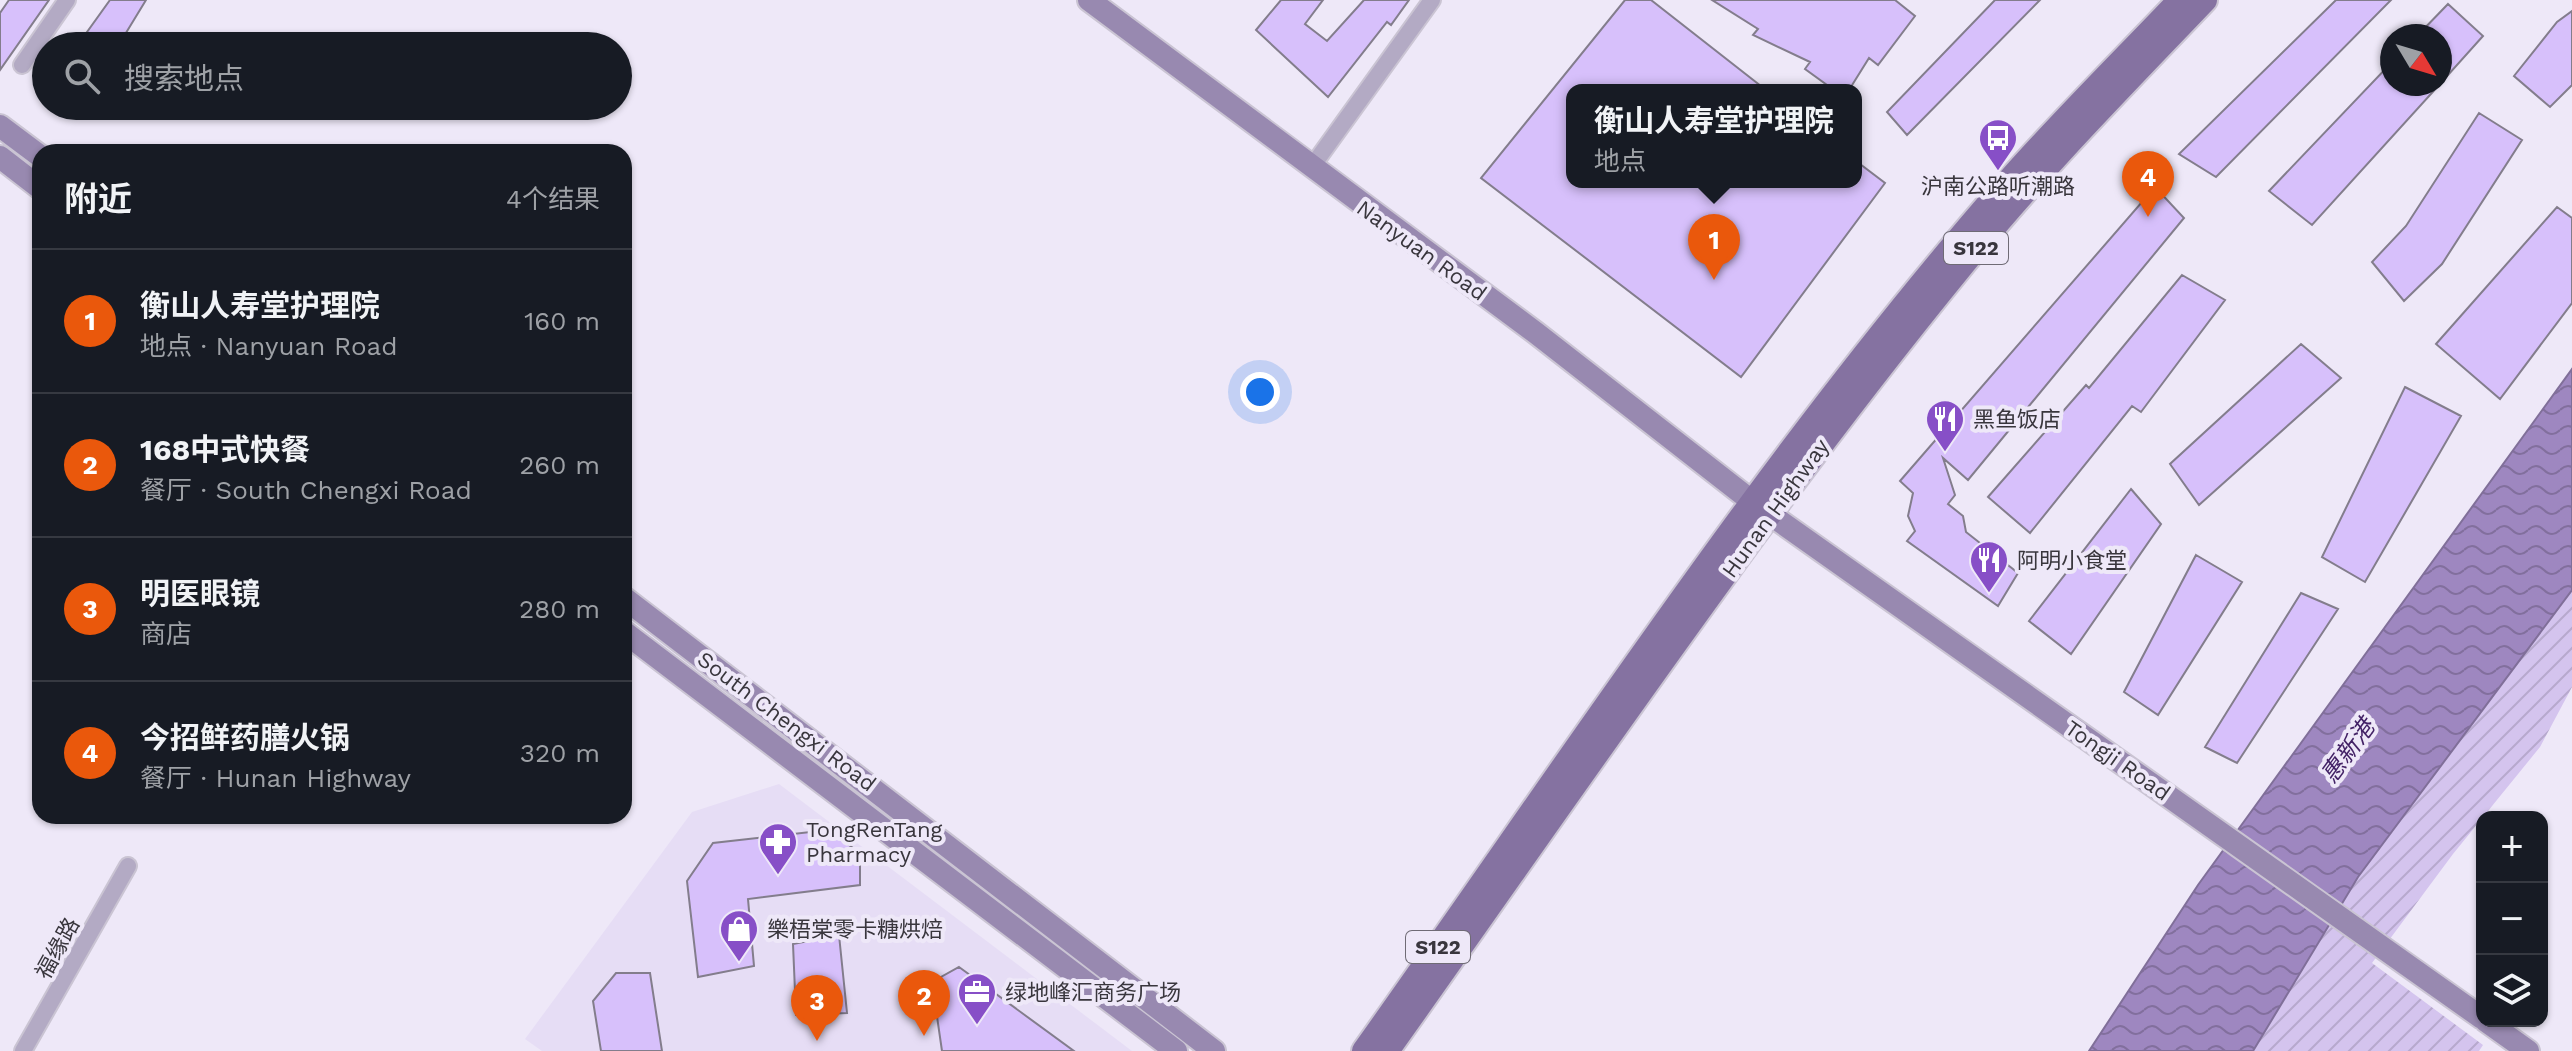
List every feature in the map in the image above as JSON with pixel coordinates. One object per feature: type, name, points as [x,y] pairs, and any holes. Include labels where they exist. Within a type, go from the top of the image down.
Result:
[{"type":"main road","name":"Hunan Highway","points":[[1364,1051],[1573,774],[1762,509],[1845,382],[2007,183],[2180,0]]},
{"type":"main road","name":"Hunan Highway","points":[[1762,509],[1995,225],[2205,0]]},
{"type":"main road","name":"Hunan Highway","points":[[1387,1051],[1518,850]]},
{"type":"street","points":[[45,32],[67,0]]},
{"type":"street","name":"Nanyuan Road","points":[[1089,0],[1548,342],[1762,509]]},
{"type":"street","points":[[1311,168],[1432,0]]},
{"type":"street","points":[[22,65],[32,51]]},
{"type":"street","points":[[0,126],[32,150]]},
{"type":"street","points":[[0,157],[32,182]]},
{"type":"street","name":"Tongji Road","points":[[1762,509],[2476,1014]]},
{"type":"street","name":"South Chengxi Road","points":[[632,604],[1214,1051]]},
{"type":"street","name":"South Chengxi Road","points":[[632,638],[1176,1051]]},
{"type":"street","name":"福缘路","points":[[23,1051],[128,866]]},
{"type":"street","name":"Tongji Road","points":[[2494,1027],[2528,1051]]},
{"type":"shaded area","points":[[2572,590],[2572,687],[2540,747],[2488,811],[2476,811],[2476,826],[2372,963],[2483,1045],[2479,1051],[2253,1051],[2358,877]]},
{"type":"shaded area","name":"绿地峰汇商务广场","points":[[779,784],[1132,1051],[542,1051],[525,1039],[692,812]]},
{"type":"water","name":"惠新港","points":[[2572,369],[2572,590],[2358,877],[2253,1051],[2089,1051],[2198,885]]},
{"type":"building","points":[[9,0],[49,0],[0,70],[0,13]]},
{"type":"building","points":[[110,0],[146,0],[127,32],[87,32]]},
{"type":"building","points":[[1281,0],[1323,0],[1305,24],[1327,41],[1364,0],[1409,0],[1391,25],[1387,22],[1328,97],[1256,30]]},
{"type":"building","points":[[1625,0],[1651,0],[1758,84],[1566,84],[1566,188],[1862,188],[1862,166],[1885,183],[1741,377],[1481,178]]},
{"type":"building","points":[[1712,0],[1895,0],[1915,16],[1878,65],[1869,58],[1853,84],[1826,84],[1805,69],[1810,62],[1753,35],[1758,29]]},
{"type":"building","points":[[1995,0],[2040,0],[1907,135],[1887,112]]},
{"type":"building","points":[[2336,0],[2391,0],[2216,177],[2179,154]]},
{"type":"building","points":[[2448,4],[2483,36],[2452,71],[2452,24],[2429,24]]},
{"type":"building","points":[[2572,11],[2572,85],[2550,107],[2514,76],[2557,22]]},
{"type":"building","points":[[2380,75],[2380,96],[2429,96],[2312,225],[2269,191]]},
{"type":"building","points":[[2479,113],[2522,140],[2442,264],[2404,301],[2372,262],[2406,226]]},
{"type":"building","points":[[2155,187],[2184,218],[1968,480],[1943,458],[1955,495],[1948,504],[1963,516],[1966,532],[2018,573],[1998,606],[1907,541],[1915,531],[1908,516],[1913,493],[1900,481]]},
{"type":"building","points":[[2557,207],[2572,218],[2572,303],[2500,399],[2436,344]]},
{"type":"building","points":[[2182,275],[2225,300],[2141,412],[2132,406],[2030,533],[1988,497],[2086,385],[2089,388]]},
{"type":"building","points":[[2301,344],[2341,378],[2199,505],[2170,464]]},
{"type":"building","points":[[2405,387],[2461,416],[2365,582],[2322,557]]},
{"type":"building","points":[[2131,489],[2161,524],[2071,654],[2029,621]]},
{"type":"building","points":[[2196,555],[2242,582],[2158,715],[2124,692]]},
{"type":"building","points":[[2301,593],[2338,609],[2237,763],[2205,747]]},
{"type":"building","points":[[828,830],[860,853],[860,885],[748,899],[754,966],[698,977],[687,881],[713,843]]},
{"type":"building","points":[[839,935],[847,1013],[796,1015],[793,944]]},
{"type":"building","points":[[959,967],[1074,1051],[942,1051],[932,982]]},
{"type":"building","points":[[616,973],[650,973],[662,1051],[601,1051],[593,1001]]},
{"type":"place","name":"沪南公路听潮路","points":[[1998,172]]},
{"type":"place","name":"今招鲜药膳火锅","points":[[2148,217]]},
{"type":"place","name":"衡山人寿堂护理院","points":[[1714,280]]},
{"type":"place","name":"黑鱼饭店","points":[[1945,453]]},
{"type":"place","name":"阿明小食堂","points":[[1989,594]]},
{"type":"place","name":"TongRenTang Pharmacy","points":[[778,876]]},
{"type":"place","name":"樂梧棠零卡糖烘焙","points":[[739,963]]},
{"type":"place","name":"绿地峰汇商务广场","points":[[977,1026]]},
{"type":"place","name":"168中式快餐","points":[[924,1036]]},
{"type":"place","name":"明医眼镜","points":[[817,1041]]}]
